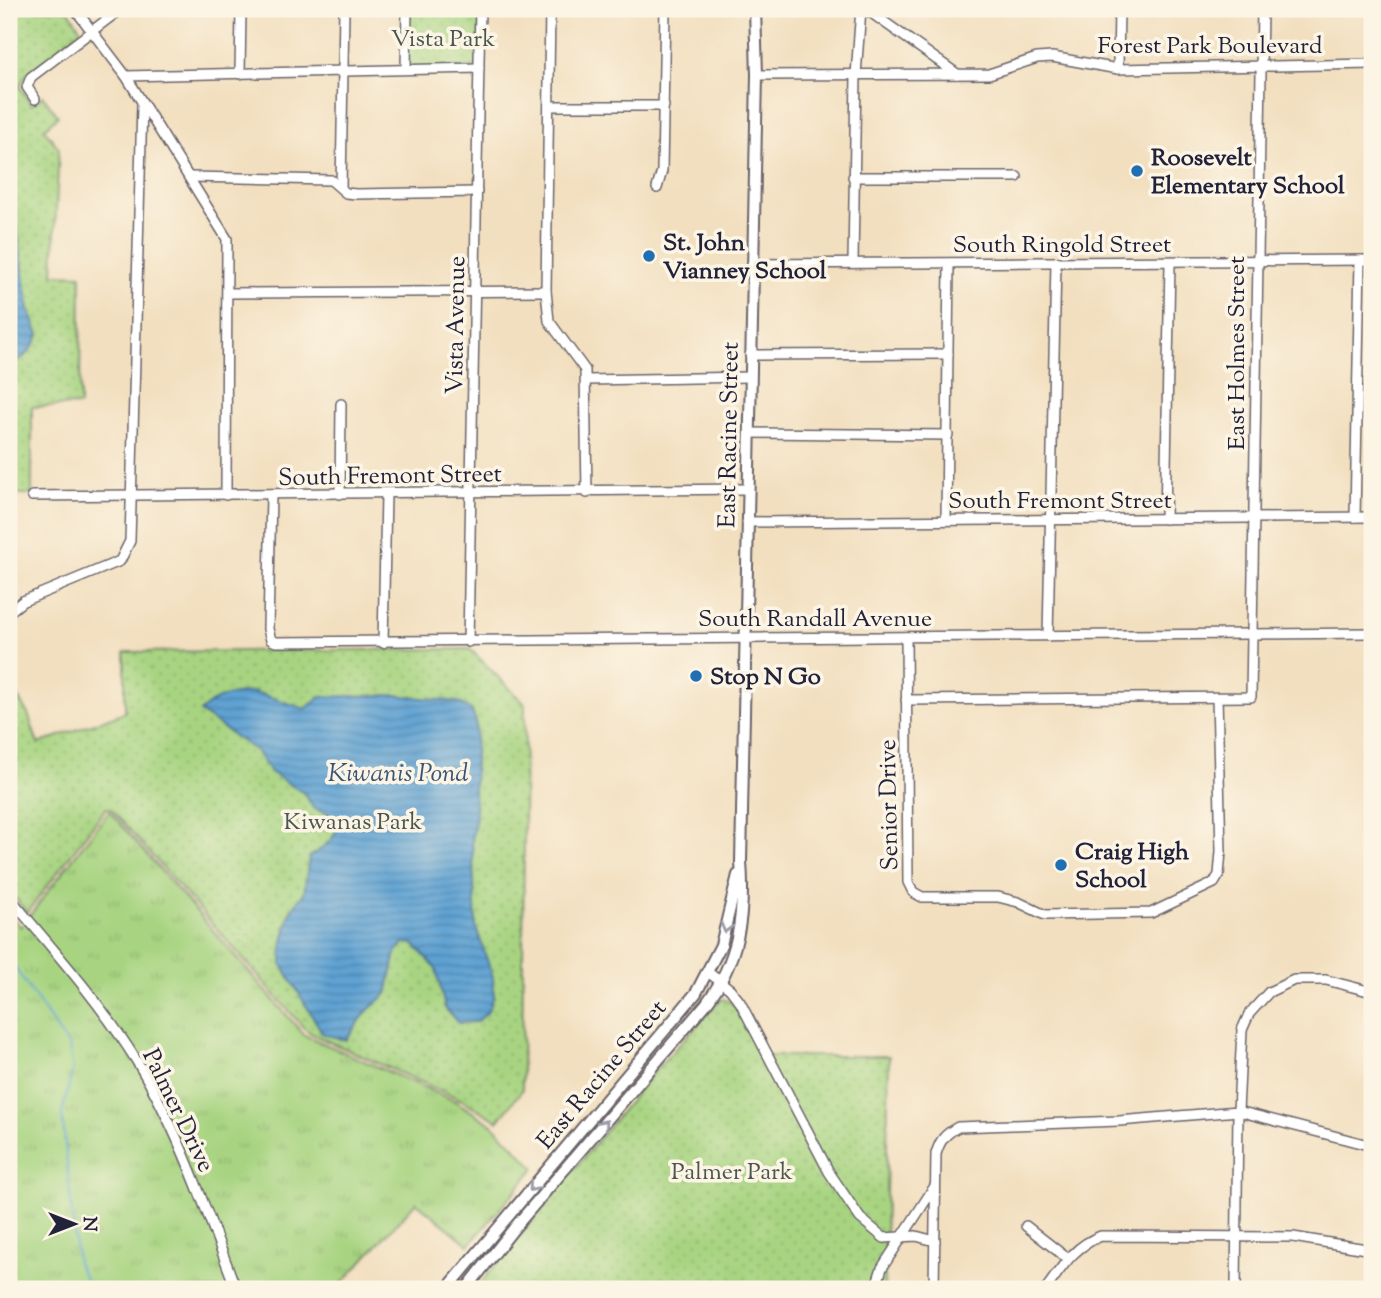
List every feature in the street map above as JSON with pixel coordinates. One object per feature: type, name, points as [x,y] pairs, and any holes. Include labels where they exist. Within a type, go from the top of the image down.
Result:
[{"type":"main road","name":"East Racine Street","points":[[466,1289],[723,982],[736,950],[742,920],[757,75],[755,9]]},
{"type":"main road","name":"East Racine Street","points":[[450,1288],[676,1018],[709,973],[727,924],[741,862]]},
{"type":"street","points":[[75,9],[126,76],[227,240],[229,293],[226,495]]},
{"type":"street","points":[[35,99],[27,87],[31,76],[121,9]]},
{"type":"street","points":[[240,74],[241,9]]},
{"type":"street","points":[[341,188],[344,9]]},
{"type":"street","points":[[406,69],[408,9]]},
{"type":"street","name":"Vista Avenue","points":[[468,642],[480,9]]},
{"type":"street","points":[[550,9],[546,291],[549,321],[578,358],[587,380],[587,492]]},
{"type":"street","points":[[657,188],[662,171],[665,9]]},
{"type":"street","points":[[853,263],[856,75],[861,9]]},
{"type":"street","points":[[866,9],[957,74]]},
{"type":"street","points":[[1118,69],[1119,9]]},
{"type":"street","name":"East Holmes Street","points":[[1217,698],[1251,697],[1262,9]]},
{"type":"street","name":"Forest Park Boulevard","points":[[757,75],[1000,72],[1037,58],[1052,57],[1118,69],[1372,64]]},
{"type":"street","points":[[126,76],[479,68]]},
{"type":"street","points":[[9,612],[23,601],[120,561],[130,541],[142,104]]},
{"type":"street","points":[[548,106],[664,106]]},
{"type":"street","points":[[189,177],[331,180],[356,194],[477,192]]},
{"type":"street","points":[[853,177],[1017,177]]},
{"type":"street","points":[[1355,517],[1360,260]]},
{"type":"street","name":"South Ringold Street","points":[[752,264],[1372,260]]},
{"type":"street","points":[[1048,636],[1056,262]]},
{"type":"street","points":[[1164,519],[1170,263]]},
{"type":"street","points":[[946,519],[949,264]]},
{"type":"street","points":[[229,293],[546,291]]},
{"type":"street","points":[[750,355],[948,354]]},
{"type":"street","points":[[587,380],[750,377]]},
{"type":"street","points":[[340,494],[341,404]]},
{"type":"street","points":[[750,433],[948,435]]},
{"type":"street","name":"South Fremont Street","points":[[32,496],[271,496],[748,489]]},
{"type":"street","points":[[383,643],[386,494]]},
{"type":"street","name":"South Randall Avenue","points":[[271,496],[268,629],[271,640],[282,643],[1372,633]]},
{"type":"street","name":"South Fremont Street","points":[[747,522],[1372,517]]},
{"type":"street","name":"Senior Drive","points":[[906,637],[910,888],[922,897],[998,898],[1018,902],[1038,913],[1059,915],[1158,912],[1203,890],[1217,879],[1221,851],[1217,698]]},
{"type":"street","points":[[906,700],[1217,698]]},
{"type":"street","name":"Palmer Drive","points":[[9,897],[82,985],[136,1060],[167,1119],[236,1289]]},
{"type":"street","points":[[709,973],[723,982],[740,1002],[842,1192],[874,1231],[884,1238],[916,1236],[935,1241]]},
{"type":"street","points":[[1236,1289],[1238,1111],[1242,1030],[1258,1001],[1269,992],[1294,980],[1326,980],[1372,992]]},
{"type":"street","points":[[934,1289],[935,1186],[939,1143],[946,1133],[958,1127],[1119,1121],[1238,1111],[1372,1146]]},
{"type":"street","points":[[875,1289],[882,1268],[935,1186]]},
{"type":"street","points":[[1026,1226],[1068,1259]]},
{"type":"street","points":[[1046,1289],[1068,1259],[1085,1242],[1101,1236],[1307,1238],[1372,1250]]},
{"type":"green space","points":[[9,9],[68,9],[81,30],[25,76],[20,86],[31,105],[43,96],[58,116],[44,129],[59,148],[53,274],[81,275],[80,405],[32,407],[32,494],[11,494],[13,602],[9,606]]},
{"type":"green space","name":"Vista Park","points":[[407,9],[480,9],[479,68],[406,69]]},
{"type":"green space","name":"Kiwanas Park","points":[[470,649],[525,704],[522,1090],[498,1121],[460,1099],[314,1035],[304,1028],[111,809],[106,808],[27,913],[9,891],[9,683],[28,714],[38,744],[125,712],[125,652]]},
{"type":"green space","points":[[109,811],[304,1035],[453,1100],[493,1125],[535,1168],[469,1245],[416,1202],[337,1289],[9,1289],[9,914],[21,927]]},
{"type":"green space","name":"Palmer Park","points":[[722,999],[734,1003],[763,1056],[889,1056],[884,1289],[476,1289],[656,1069]]},
{"type":"water","points":[[9,199],[13,201],[29,309],[39,335],[27,353],[9,363]]},
{"type":"water","name":"Kiwanis Pond","points":[[255,692],[305,709],[321,697],[396,695],[458,702],[471,710],[476,721],[476,816],[472,837],[476,927],[493,977],[494,996],[487,1013],[476,1022],[458,1023],[445,1008],[436,969],[414,944],[404,943],[396,953],[387,994],[367,1011],[346,1040],[323,1034],[282,965],[282,946],[290,912],[304,893],[309,857],[325,846],[333,836],[338,818],[313,808],[305,794],[270,772],[256,751],[200,712],[225,696]]},
{"type":"waterway","points":[[9,959],[69,1047],[73,1068],[62,1114],[77,1263],[90,1289]]},
{"type":"place","name":"Roosevelt Elementary School","points":[[1137,171]]},
{"type":"place","name":"St. John Vianney School","points":[[649,256]]},
{"type":"place","name":"Stop N Go","points":[[696,676]]},
{"type":"place","name":"Craig High School","points":[[1061,865]]}]
